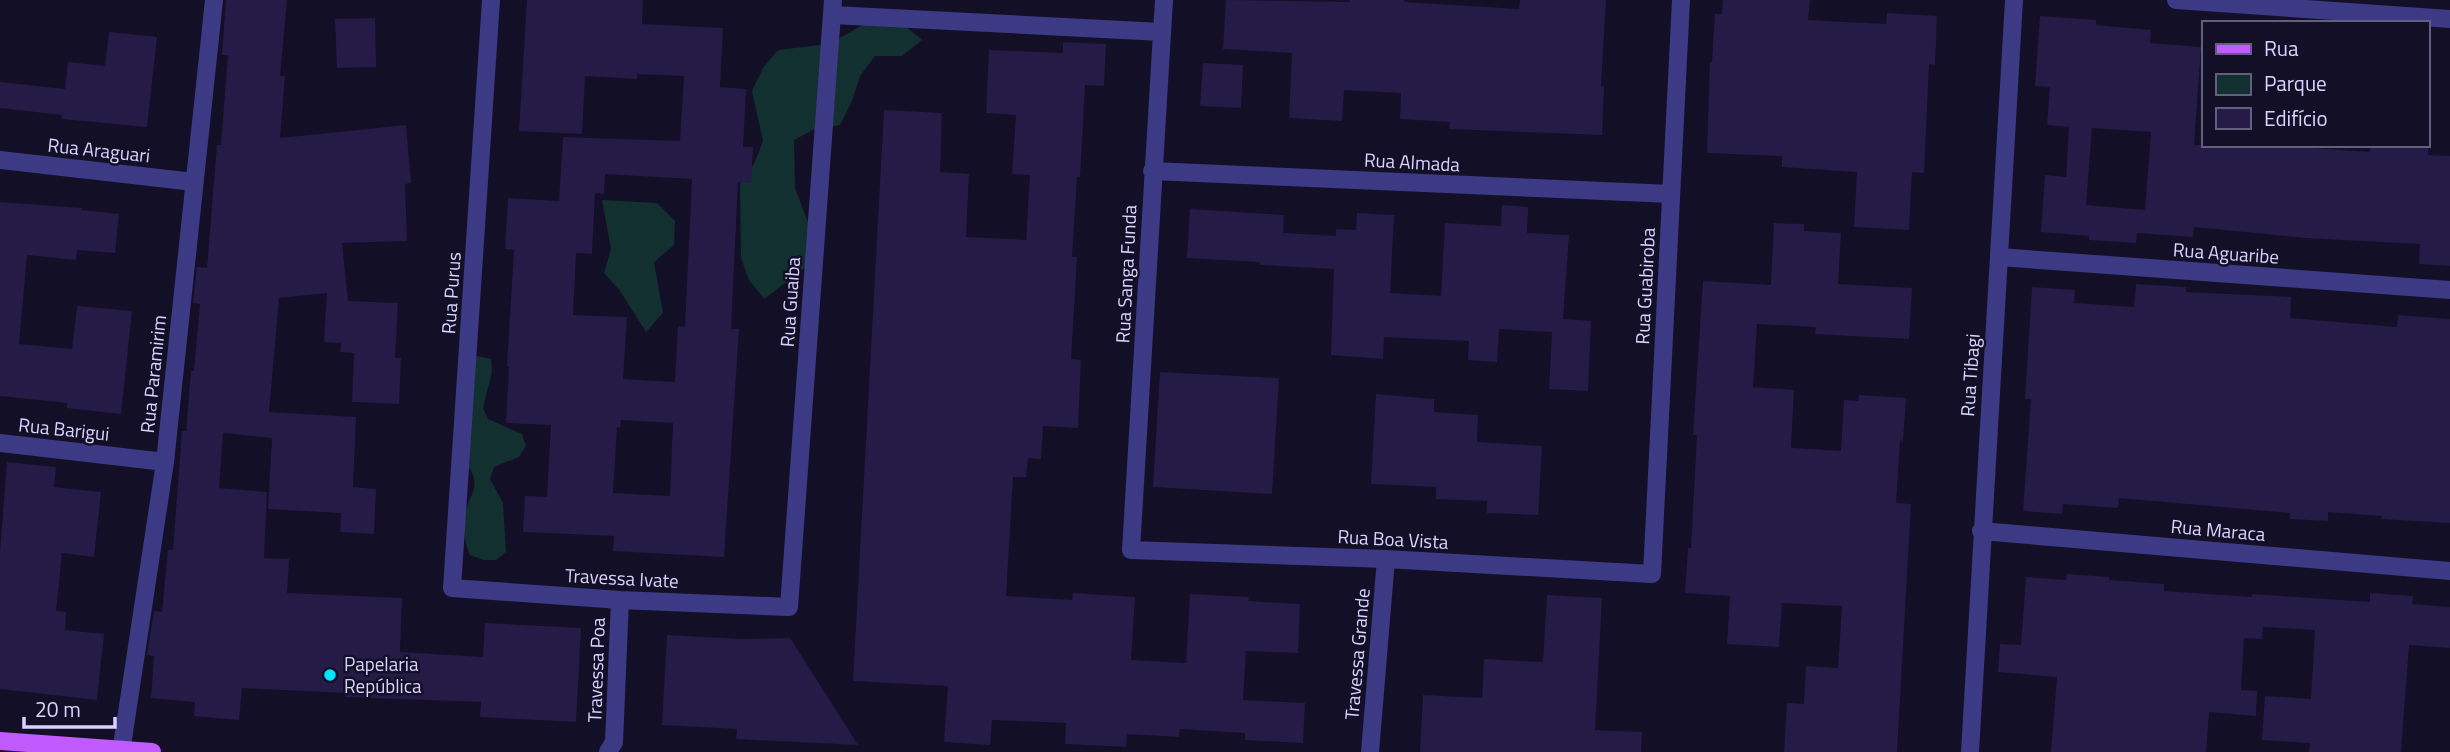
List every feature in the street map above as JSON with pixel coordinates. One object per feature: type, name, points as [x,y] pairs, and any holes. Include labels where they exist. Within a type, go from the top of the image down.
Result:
[{"type":"main road","points":[[0,741],[152,752]]},
{"type":"street","name":"Rua Paramirim","points":[[121,751],[165,462],[214,0]]},
{"type":"street","name":"Rua Purus","points":[[452,588],[491,0]]},
{"type":"street","name":"Rua Sanga Funda","points":[[1131,550],[1164,0]]},
{"type":"street","name":"Rua Guabiroba","points":[[1652,574],[1681,0]]},
{"type":"street","name":"Rua Tibagi","points":[[1970,752],[2014,0]]},
{"type":"street","points":[[2176,0],[2450,19]]},
{"type":"street","points":[[833,8],[1161,32]]},
{"type":"street","name":"Rua Guaiba","points":[[789,607],[833,8]]},
{"type":"street","name":"Rua Araguari","points":[[0,160],[194,182]]},
{"type":"street","name":"Rua Almada","points":[[1152,171],[1671,194]]},
{"type":"street","name":"Rua Aguaribe","points":[[1999,257],[2450,290]]},
{"type":"street","name":"Rua Barigui","points":[[0,443],[165,462]]},
{"type":"street","name":"Rua Maraca","points":[[1982,531],[2450,571]]},
{"type":"street","name":"Rua Boa Vista","points":[[1131,550],[1386,559],[1652,574]]},
{"type":"street","name":"Travessa Grande","points":[[1370,752],[1386,559]]},
{"type":"street","name":"Travessa Ivate","points":[[452,588],[620,600],[789,607]]},
{"type":"street","name":"Travessa Poa","points":[[614,749],[620,600]]},
{"type":"green space","points":[[875,18],[899,21],[922,40],[902,56],[875,56],[860,76],[840,125],[815,129],[794,140],[795,188],[814,238],[810,264],[764,299],[749,280],[741,258],[740,184],[754,164],[763,141],[752,91],[763,68],[778,50],[829,44]]},
{"type":"green space","points":[[602,200],[657,203],[675,221],[674,245],[654,262],[663,313],[646,332],[620,291],[604,273],[611,249]]},
{"type":"green space","points":[[473,355],[491,359],[492,372],[483,408],[488,419],[522,434],[526,446],[519,457],[494,467],[490,479],[503,503],[506,552],[496,560],[483,560],[470,555],[464,536],[465,516],[474,486],[469,467]]},
{"type":"building","points":[[226,0],[287,0],[280,76],[285,76],[280,138],[406,125],[411,183],[405,184],[407,241],[342,243],[348,301],[398,303],[395,358],[401,358],[399,404],[352,402],[354,353],[340,352],[341,343],[324,342],[327,293],[279,298],[269,412],[356,417],[353,487],[376,489],[374,534],[340,532],[341,513],[268,509],[272,438],[223,433],[219,488],[267,492],[264,558],[289,559],[287,593],[402,598],[400,652],[483,657],[485,623],[581,628],[576,722],[480,717],[481,702],[345,697],[345,693],[242,688],[239,720],[194,716],[195,702],[151,698],[154,656],[147,655],[154,611],[162,612],[168,550],[173,550],[182,431],[186,431],[200,304],[193,303],[197,267],[207,268],[217,145],[221,145],[228,55],[222,55]]},
{"type":"building","points":[[527,0],[643,0],[642,24],[723,28],[720,87],[746,89],[743,147],[753,147],[751,183],[738,182],[731,329],[739,329],[724,557],[613,551],[614,536],[523,532],[525,496],[547,497],[551,425],[506,423],[514,250],[505,249],[508,198],[559,201],[563,137],[680,141],[684,76],[637,74],[637,79],[585,76],[582,134],[519,131]],"holes":[[[605,174],[692,179],[685,327],[678,326],[675,382],[623,379],[627,317],[573,315],[576,253],[592,254],[595,193],[604,194]],[[621,420],[673,423],[670,496],[613,493],[617,427],[620,428]]]},
{"type":"building","points":[[1226,0],[1404,0],[1519,9],[1520,0],[1606,0],[1601,86],[1604,87],[1602,135],[1449,129],[1450,122],[1400,119],[1401,93],[1344,90],[1342,121],[1289,118],[1292,53],[1223,49]]},
{"type":"building","points":[[1723,0],[1810,0],[1808,20],[1886,24],[1887,13],[1937,16],[1935,65],[1929,64],[1924,173],[1912,172],[1909,230],[1854,227],[1857,172],[1782,167],[1782,156],[1707,153],[1710,62],[1715,14],[1722,14]]},
{"type":"building","points":[[2040,16],[2096,20],[2096,25],[2151,30],[2150,43],[2201,47],[2194,145],[2312,147],[2370,152],[2370,147],[2429,147],[2428,155],[2450,156],[2450,266],[2419,264],[2420,244],[2305,238],[2194,227],[2193,237],[2137,233],[2136,243],[2089,240],[2089,236],[2041,232],[2045,175],[2066,177],[2069,127],[2047,125],[2050,87],[2035,86]],"holes":[[[2092,128],[2151,132],[2145,210],[2086,205]]]},
{"type":"building","points":[[375,18],[376,67],[337,68],[335,19]]},
{"type":"building","points":[[109,32],[157,37],[147,127],[62,119],[62,115],[0,108],[0,82],[65,89],[68,62],[105,66]]},
{"type":"building","points":[[1063,42],[1106,44],[1104,86],[1085,85],[1080,177],[1077,177],[1072,257],[1077,257],[1071,359],[1081,360],[1078,428],[1043,426],[1041,459],[1028,458],[1026,477],[1013,477],[1006,596],[1072,600],[1073,593],[1135,597],[1131,660],[1186,663],[1190,594],[1249,597],[1248,601],[1300,604],[1298,653],[1246,651],[1243,700],[1305,703],[1303,743],[1245,740],[1245,733],[1180,729],[1179,737],[1127,734],[1126,747],[1065,744],[1066,723],[992,720],[990,745],[944,742],[948,686],[853,681],[884,110],[942,113],[940,172],[969,174],[966,237],[1026,240],[1030,175],[1012,174],[1016,115],[986,113],[989,50],[1063,53]]},
{"type":"building","points":[[1203,63],[1243,65],[1241,108],[1200,106]]},
{"type":"building","points":[[0,202],[82,208],[81,210],[119,214],[115,253],[77,250],[76,260],[27,255],[19,344],[72,349],[77,306],[132,311],[121,414],[67,408],[67,403],[0,396]]},
{"type":"building","points":[[1502,205],[1528,207],[1527,233],[1569,235],[1563,319],[1591,321],[1588,391],[1549,389],[1552,332],[1499,329],[1497,362],[1468,360],[1469,341],[1384,337],[1383,359],[1331,355],[1334,269],[1187,258],[1190,209],[1284,215],[1283,233],[1336,236],[1336,229],[1356,230],[1357,213],[1394,215],[1390,293],[1441,296],[1445,223],[1501,226]]},
{"type":"building","points":[[1774,223],[1804,224],[1804,231],[1841,233],[1838,284],[1912,288],[1909,339],[1815,334],[1816,327],[1757,324],[1753,387],[1794,390],[1793,448],[1841,451],[1844,400],[1858,401],[1859,395],[1906,398],[1896,503],[1911,504],[1897,752],[1784,752],[1787,703],[1804,704],[1806,666],[1838,668],[1842,606],[1782,603],[1779,647],[1727,644],[1730,596],[1685,593],[1688,548],[1691,548],[1697,435],[1693,435],[1703,281],[1771,285]]},
{"type":"building","points":[[2136,284],[2186,287],[2186,292],[2291,297],[2290,318],[2397,327],[2398,315],[2450,319],[2450,523],[2381,519],[2382,516],[2328,512],[2328,521],[2290,519],[2290,513],[2119,498],[2118,508],[2063,504],[2062,514],[2023,511],[2031,399],[2025,399],[2032,287],[2075,290],[2074,303],[2134,307]]},
{"type":"building","points":[[1160,372],[1279,378],[1272,494],[1153,487]]},
{"type":"building","points":[[1376,394],[1434,399],[1434,412],[1478,415],[1477,442],[1542,446],[1538,515],[1487,513],[1487,501],[1436,499],[1436,487],[1371,484]]},
{"type":"building","points":[[7,462],[56,467],[54,487],[101,492],[94,557],[62,553],[56,611],[66,612],[65,630],[104,634],[97,700],[0,689],[0,552]]},
{"type":"building","points":[[2067,574],[2164,584],[2164,591],[2252,597],[2252,594],[2370,602],[2370,593],[2413,596],[2412,604],[2450,607],[2450,648],[2409,645],[2401,752],[2309,752],[2310,743],[2262,740],[2265,696],[2311,699],[2315,630],[2263,627],[2262,639],[2244,638],[2241,690],[2257,691],[2256,716],[2209,712],[2206,752],[2051,752],[2057,677],[1998,672],[2000,644],[2021,645],[2026,577],[2066,580]]},
{"type":"building","points":[[1547,595],[1602,598],[1595,730],[1642,732],[1641,752],[1420,752],[1423,695],[1482,698],[1484,659],[1543,662]]},
{"type":"building","points":[[667,635],[742,639],[790,638],[858,745],[736,739],[737,729],[662,725]]},
{"type":"place","name":"Papelaria República","points":[[330,675]]}]
